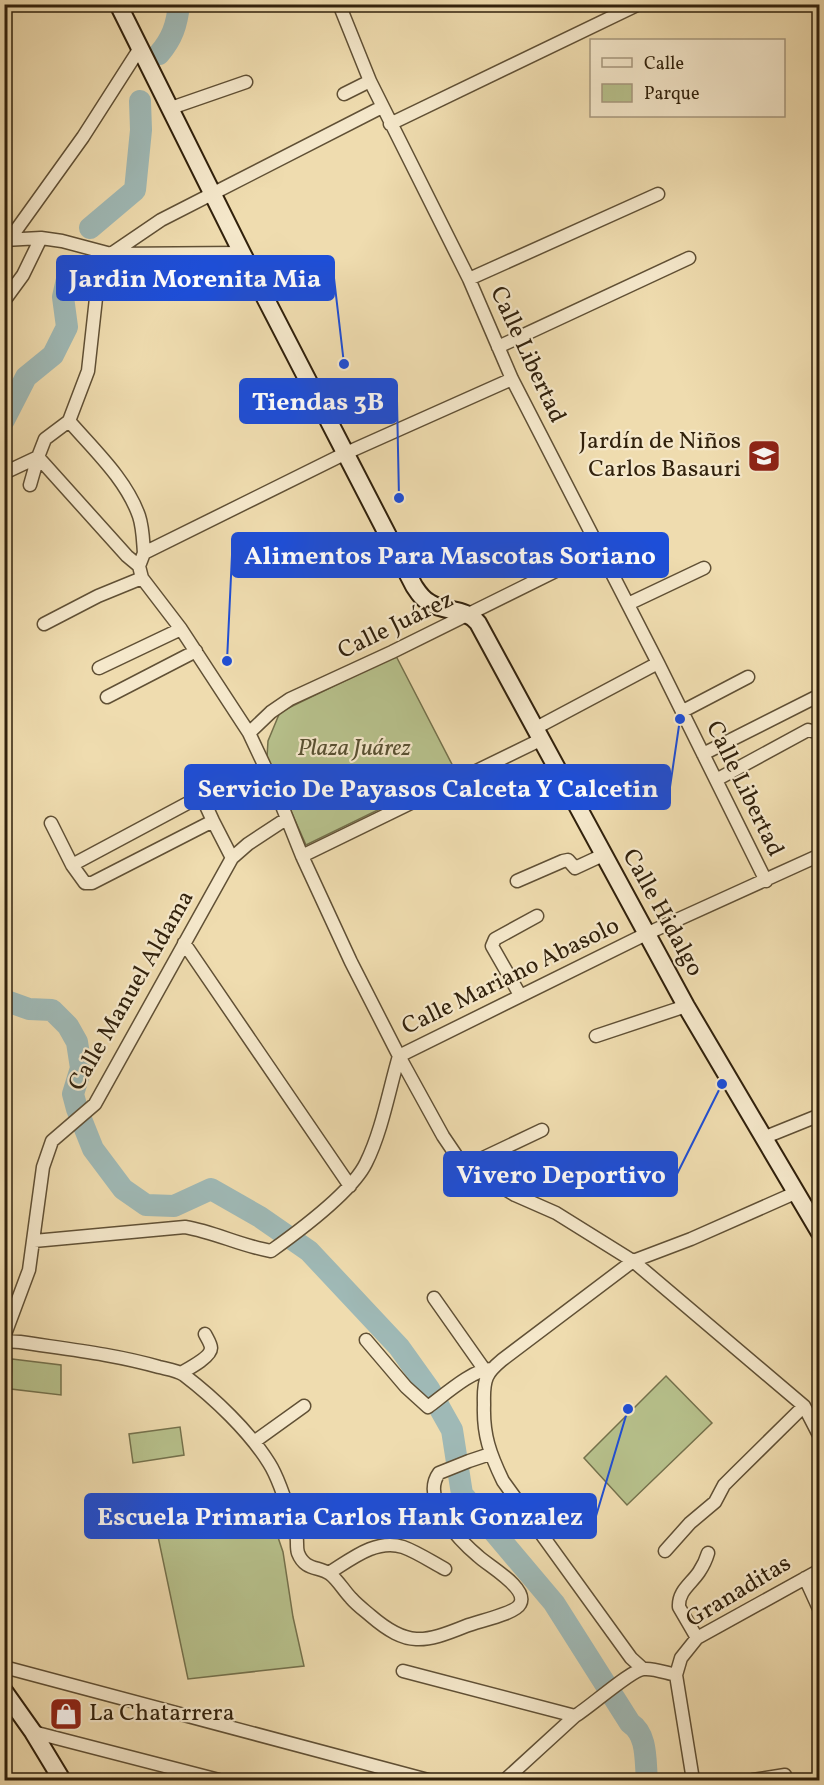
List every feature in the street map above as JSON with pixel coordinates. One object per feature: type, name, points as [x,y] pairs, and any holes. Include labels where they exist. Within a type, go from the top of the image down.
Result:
[{"type":"main road","points":[[118,4],[344,454],[421,597],[438,607],[468,614]]},
{"type":"main road","name":"Calle Hidalgo","points":[[468,614],[478,623],[686,1006],[819,1233]]},
{"type":"main road","points":[[4,1691],[33,1732],[62,1780]]},
{"type":"street","name":"Calle Libertad","points":[[339,4],[370,81],[469,279],[512,379],[628,603],[766,881]]},
{"type":"street","points":[[390,124],[639,4]]},
{"type":"street","points":[[7,240],[83,137],[140,48]]},
{"type":"street","points":[[344,94],[370,81]]},
{"type":"street","points":[[171,108],[246,82]]},
{"type":"street","points":[[30,485],[45,439],[69,421],[88,371],[97,289],[111,254],[161,220],[214,195],[382,107]]},
{"type":"street","points":[[469,279],[658,194]]},
{"type":"street","points":[[7,240],[41,238],[111,254],[242,253]]},
{"type":"street","points":[[4,301],[23,275],[41,238]]},
{"type":"street","points":[[498,347],[689,258]]},
{"type":"street","points":[[144,553],[344,454],[512,379]]},
{"type":"street","points":[[69,421],[116,475],[139,515],[143,531],[144,553],[141,572]]},
{"type":"street","points":[[4,473],[38,457]]},
{"type":"street","points":[[38,457],[141,572],[249,733],[351,962],[443,1136],[464,1167],[515,1195],[556,1213],[633,1261],[804,1406],[819,1437]]},
{"type":"street","name":"Calle Juárez","points":[[249,733],[271,712],[290,699],[600,549]]},
{"type":"street","points":[[628,603],[704,568]]},
{"type":"street","points":[[44,624],[141,572]]},
{"type":"street","points":[[99,668],[181,629]]},
{"type":"street","points":[[107,698],[196,651]]},
{"type":"street","points":[[302,856],[537,734],[658,663]]},
{"type":"street","points":[[682,711],[748,677]]},
{"type":"street","points":[[703,754],[819,694]]},
{"type":"street","points":[[716,780],[808,730],[819,733]]},
{"type":"street","points":[[196,784],[232,858]]},
{"type":"street","points":[[72,865],[201,796]]},
{"type":"street","name":"Calle Manuel Aldama","points":[[4,1337],[29,1270],[43,1167],[52,1141],[95,1104],[232,858],[248,844],[286,819]]},
{"type":"street","points":[[51,823],[72,865],[85,883],[92,883],[213,821]]},
{"type":"street","points":[[517,881],[563,861],[568,860],[575,868],[603,855]]},
{"type":"street","name":"Calle Mariano Abasolo","points":[[33,1241],[185,1227],[203,1230],[255,1248],[271,1251],[299,1231],[350,1186],[366,1162],[381,1121],[399,1056],[646,934],[819,855]]},
{"type":"street","points":[[520,995],[492,946],[495,939],[537,915]]},
{"type":"street","points":[[184,943],[350,1186]]},
{"type":"street","points":[[596,1036],[686,1006]]},
{"type":"street","points":[[763,1138],[819,1115]]},
{"type":"street","points":[[464,1167],[542,1130]]},
{"type":"street","points":[[366,1340],[406,1387],[428,1407],[488,1369],[633,1261],[691,1239],[795,1193]]},
{"type":"street","points":[[434,1298],[488,1369],[484,1389],[484,1426],[490,1455],[503,1480],[634,1662],[642,1668],[676,1675],[693,1780]]},
{"type":"street","points":[[181,1373],[211,1351],[212,1347],[205,1334]]},
{"type":"street","points":[[4,1341],[141,1362],[181,1373],[221,1407],[254,1442],[270,1464],[297,1538],[298,1553],[312,1569],[329,1573],[353,1601],[389,1631],[409,1638],[440,1637],[518,1607],[521,1599],[512,1583],[480,1558],[445,1520],[435,1499],[433,1486],[439,1473],[490,1455]]},
{"type":"street","points":[[254,1442],[304,1406]]},
{"type":"street","points":[[665,1551],[690,1523],[715,1502],[724,1485],[734,1474],[804,1406]]},
{"type":"street","points":[[329,1573],[373,1548],[390,1545],[402,1547],[445,1569]]},
{"type":"street","points":[[698,1638],[679,1607],[679,1601],[685,1588],[698,1575],[708,1553]]},
{"type":"street","name":"Granaditas","points":[[676,1675],[681,1658],[698,1638],[819,1570]]},
{"type":"street","points":[[805,1578],[819,1611]]},
{"type":"street","points":[[4,1667],[428,1780]]},
{"type":"street","points":[[505,1780],[575,1716],[642,1668]]},
{"type":"street","points":[[404,1671],[575,1716]]},
{"type":"street","points":[[33,1732],[219,1780]]},
{"type":"street","points":[[753,1780],[784,1775]]},
{"type":"green space","name":"Plaza Juárez","points":[[396,656],[456,772],[306,845],[267,757],[268,741],[280,712]]},
{"type":"green space","points":[[12,1359],[61,1365],[61,1395],[11,1389]]},
{"type":"green space","points":[[666,1376],[712,1423],[627,1505],[584,1458]]},
{"type":"green space","points":[[180,1427],[184,1455],[133,1463],[129,1434]]},
{"type":"green space","points":[[269,1511],[283,1552],[293,1617],[304,1666],[188,1679],[156,1527]]},
{"type":"waterway","points":[[159,54],[173,31],[179,4]]},
{"type":"waterway","points":[[90,228],[135,190],[141,130],[140,101]]},
{"type":"waterway","points":[[4,420],[26,377],[53,355],[67,327],[63,297],[70,266]]},
{"type":"waterway","points":[[4,1000],[29,1009],[52,1010],[68,1026],[77,1042],[81,1068],[73,1094],[77,1109],[93,1149],[123,1189],[146,1205],[174,1206],[211,1189],[260,1217],[309,1251],[399,1347],[429,1389],[452,1430],[462,1494],[554,1603],[630,1723],[640,1734],[643,1741],[647,1780]]},
{"type":"place","name":"Jardin Morenita Mia","points":[[344,364]]},
{"type":"place","name":"Jardín de Niños Carlos Basauri","points":[[764,456]]},
{"type":"place","name":"Tiendas 3B","points":[[399,498]]},
{"type":"place","name":"Alimentos Para Mascotas Soriano","points":[[227,661]]},
{"type":"place","name":"Servicio De Payasos Calceta Y Calcetin","points":[[680,719]]},
{"type":"place","name":"Vivero Deportivo","points":[[722,1084]]},
{"type":"place","name":"Escuela Primaria Carlos Hank Gonzalez","points":[[628,1409]]},
{"type":"place","name":"La Chatarrera","points":[[66,1714]]}]
